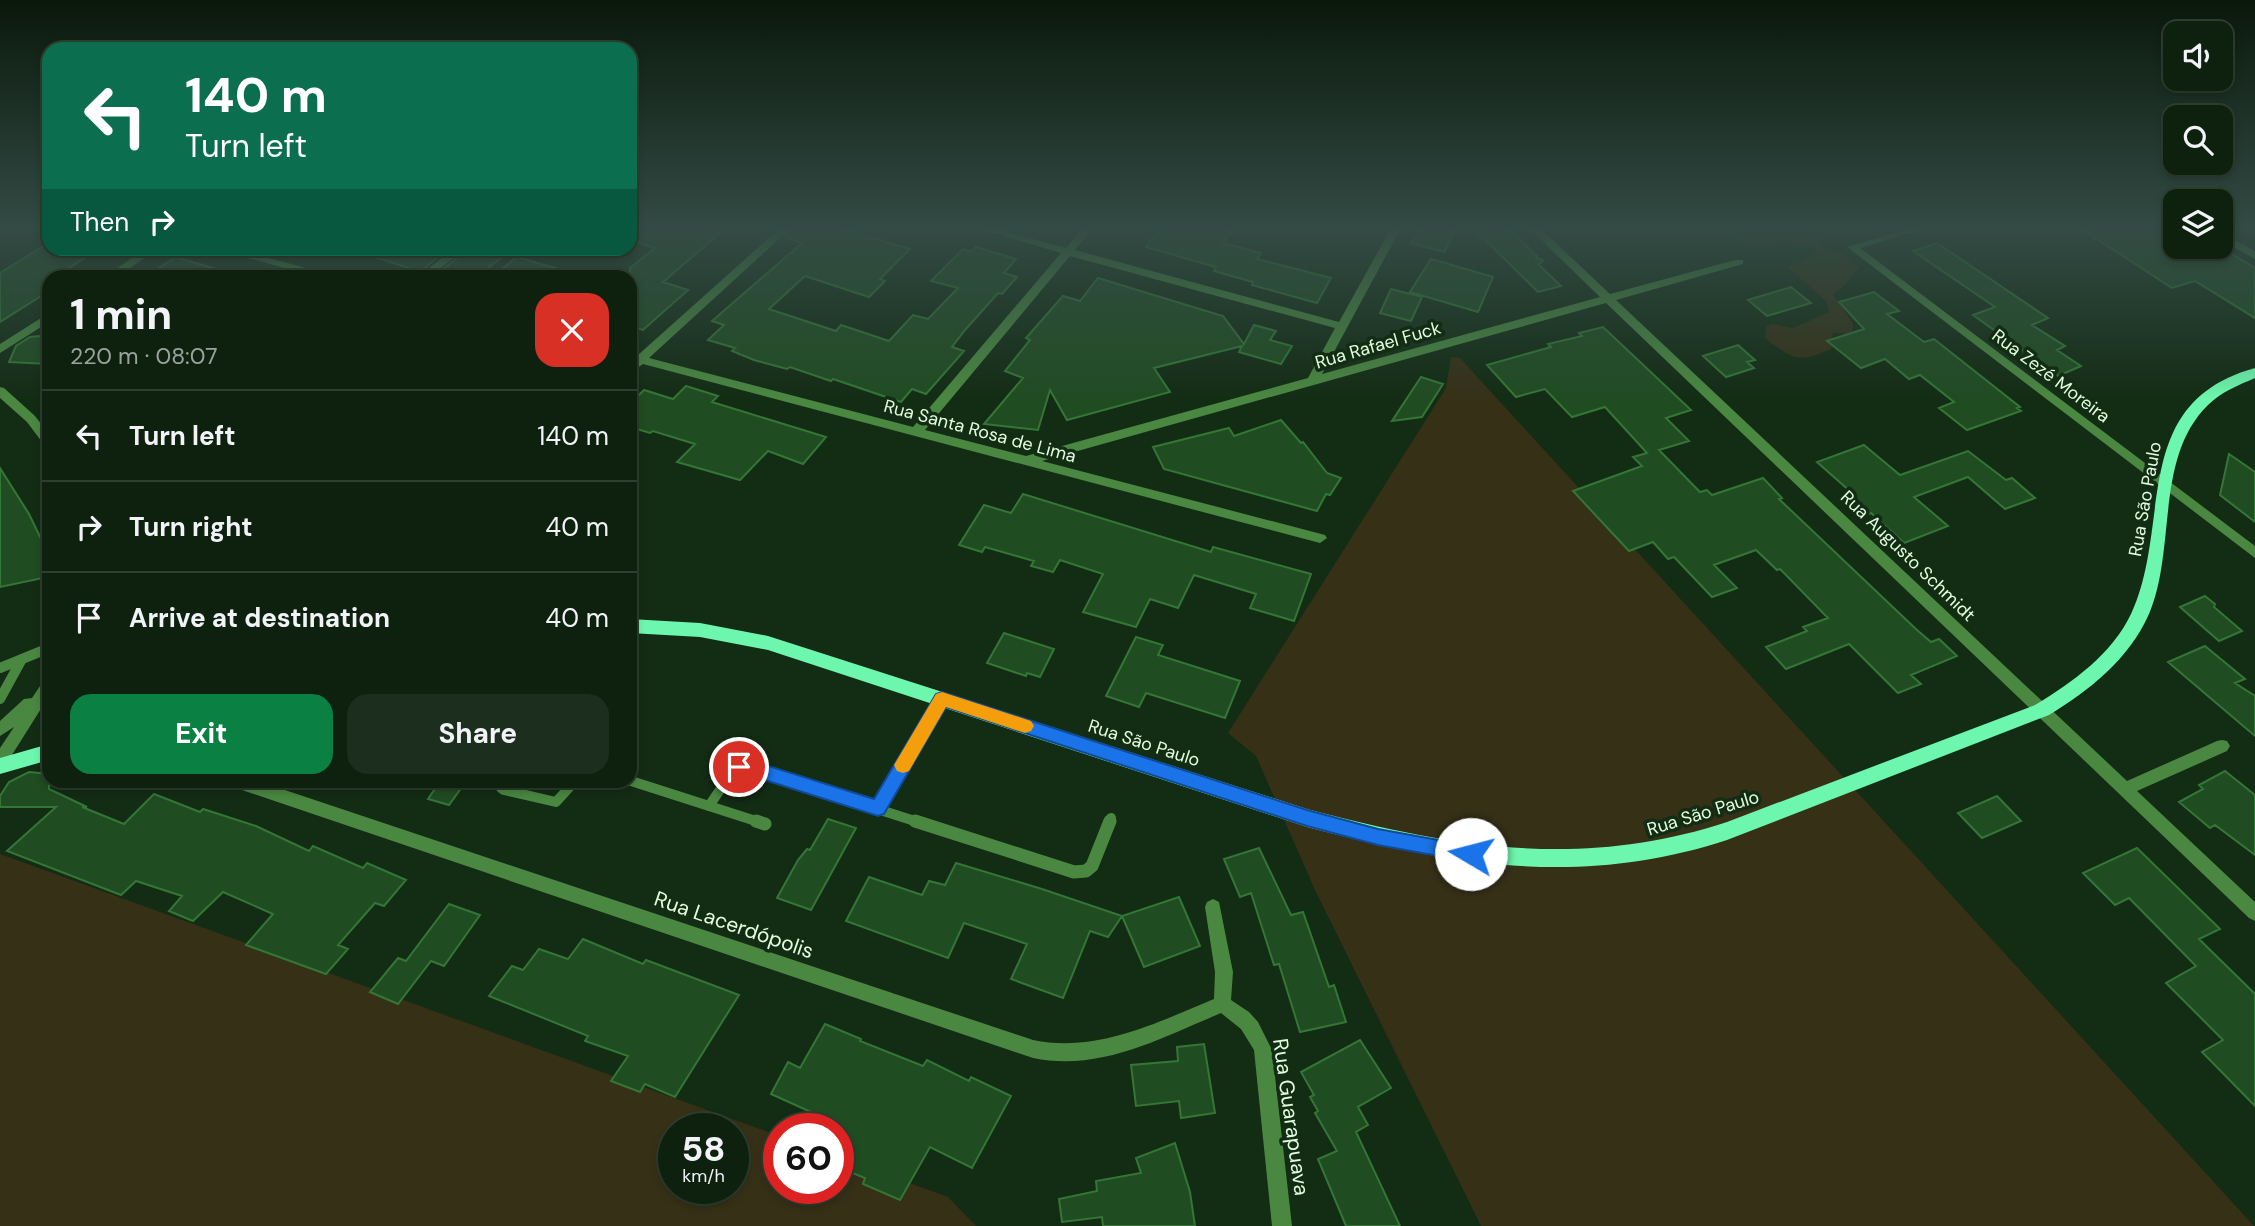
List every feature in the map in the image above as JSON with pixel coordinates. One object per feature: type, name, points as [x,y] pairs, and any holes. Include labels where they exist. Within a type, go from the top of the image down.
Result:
[{"type":"main road","name":"Rua São Paulo","points":[[637,626],[700,630],[768,643],[1331,824],[1445,851],[1551,859],[1638,854],[1722,833],[2042,710],[2086,682],[2111,658],[2128,635],[2149,590],[2177,436],[2188,418],[2214,392],[2255,373]]},
{"type":"main road","points":[[0,763],[42,754]]},
{"type":"street","points":[[637,356],[720,285]]},
{"type":"street","points":[[916,432],[1040,285]]},
{"type":"street","points":[[1191,285],[1341,326]]},
{"type":"street","points":[[1312,381],[1364,285]]},
{"type":"street","name":"Rua Augusto Schmidt","points":[[1594,285],[2255,913]]},
{"type":"street","name":"Rua Rafael Fuck","points":[[1025,461],[1657,285]]},
{"type":"street","name":"Rua Zezé Moreira","points":[[1902,285],[2255,553]]},
{"type":"street","points":[[0,349],[42,322]]},
{"type":"street","name":"Rua Santa Rosa de Lima","points":[[637,359],[1320,538]]},
{"type":"street","points":[[0,391],[31,419],[42,434]]},
{"type":"street","points":[[0,730],[42,689]]},
{"type":"street","points":[[0,763],[42,694]]},
{"type":"street","points":[[2125,789],[2222,746]]},
{"type":"street","name":"Rua Lacerdópolis","points":[[257,788],[1033,1049],[1064,1054],[1101,1050],[1136,1040],[1222,1004]]},
{"type":"street","points":[[1213,907],[1224,972],[1222,1004]]},
{"type":"street","name":"Rua Guarapuava","points":[[1222,1004],[1245,1018],[1256,1030],[1263,1050],[1282,1226]]},
{"type":"lane","points":[[0,668],[42,651]]},
{"type":"lane","points":[[0,699],[22,659]]},
{"type":"lane","points":[[878,808],[942,698]]},
{"type":"lane","points":[[709,806],[731,771],[739,767],[749,768],[1074,872],[1086,871],[1092,866],[1111,818]]},
{"type":"lane","points":[[637,783],[765,824]]},
{"type":"lane","points":[[501,788],[550,803],[562,799],[570,788]]},
{"type":"shaded area","points":[[1808,285],[1844,285],[1833,294],[1853,324],[1852,334],[1833,333],[1831,349],[1811,357],[1796,357],[1782,351],[1765,338],[1766,327],[1772,324],[1793,328],[1829,312],[1826,301]]},
{"type":"shaded area","points":[[1451,357],[1460,358],[2254,1226],[1481,1226],[1315,890],[1256,756],[1228,733],[1446,388]]},
{"type":"shaded area","points":[[0,854],[715,1113],[658,1113],[658,1204],[749,1204],[749,1125],[763,1130],[763,1204],[854,1204],[854,1163],[948,1197],[976,1226],[0,1226]]},
{"type":"building","points":[[0,285],[42,285],[42,295],[0,322]]},
{"type":"building","points":[[637,285],[673,285],[688,290],[643,330],[637,328]]},
{"type":"building","points":[[753,285],[795,285],[769,309],[836,331],[841,325],[889,341],[913,315],[928,319],[958,288],[947,285],[1010,285],[1002,294],[998,293],[965,330],[952,347],[964,351],[926,394],[912,389],[901,402],[833,379],[831,381],[790,367],[787,369],[754,360],[732,351],[735,348],[708,340],[724,325],[712,321]]},
{"type":"building","points":[[833,285],[881,285],[869,297]]},
{"type":"building","points":[[1092,285],[1122,285],[1223,316],[1244,344],[1254,325],[1276,331],[1270,340],[1292,346],[1281,364],[1239,352],[1242,346],[1154,368],[1170,392],[1067,420],[1050,390],[1038,430],[984,424],[1023,378],[1005,371],[1030,340],[1026,338],[1063,296],[1080,301]]},
{"type":"building","points":[[1253,285],[1327,285],[1317,303]]},
{"type":"building","points":[[1414,285],[1489,285],[1478,312],[1410,292]]},
{"type":"building","points":[[1531,285],[1561,286],[1538,292]]},
{"type":"building","points":[[1963,285],[1999,285],[2048,318],[2032,325],[2065,346],[2057,350],[2081,366],[2058,376],[1973,315],[1995,307]]},
{"type":"building","points":[[2202,285],[2255,285],[2255,318]]},
{"type":"building","points":[[1791,287],[1811,303],[1767,316],[1748,300]]},
{"type":"building","points":[[1391,289],[1422,297],[1411,321],[1380,313]]},
{"type":"building","points":[[1874,292],[1899,311],[1887,314],[1924,342],[1934,339],[2020,407],[2017,408],[2021,411],[1967,430],[1939,408],[1954,402],[1920,375],[1909,379],[1885,359],[1861,368],[1827,341],[1864,329],[1839,302]]},
{"type":"building","points":[[1603,327],[1691,410],[1666,418],[1689,441],[1659,450],[1700,492],[1707,490],[1712,495],[1763,478],[1782,498],[1779,499],[1917,630],[1931,642],[1939,639],[1957,656],[1911,675],[1921,684],[1898,693],[1849,644],[1786,669],[1766,647],[1807,631],[1803,627],[1828,618],[1780,569],[1777,570],[1756,550],[1714,565],[1737,588],[1712,597],[1674,557],[1668,559],[1653,542],[1629,551],[1573,491],[1642,466],[1633,457],[1647,453],[1605,407],[1572,417],[1545,389],[1516,397],[1487,365],[1551,347],[1548,344],[1582,336],[1579,333]]},
{"type":"building","points":[[42,336],[42,364],[9,362],[16,346],[30,337]]},
{"type":"building","points":[[1738,345],[1755,360],[1747,362],[1754,368],[1726,377],[1703,356]]},
{"type":"building","points":[[1421,377],[1443,384],[1422,417],[1392,421]]},
{"type":"building","points":[[686,386],[718,396],[712,402],[826,437],[803,464],[768,451],[740,480],[677,462],[695,444],[653,431],[650,433],[637,429],[637,397],[644,390],[673,399]]},
{"type":"building","points":[[1281,420],[1301,443],[1303,442],[1327,473],[1341,478],[1330,495],[1326,494],[1317,511],[1164,469],[1153,447],[1229,428],[1234,436]]},
{"type":"building","points":[[1864,445],[1900,475],[1968,451],[2006,480],[2012,478],[2035,498],[2005,509],[1968,477],[1914,497],[1948,526],[1904,543],[1871,513],[1866,515],[1844,495],[1852,493],[1817,462]]},
{"type":"building","points":[[2229,454],[2255,472],[2255,522],[2220,495]]},
{"type":"building","points":[[0,468],[29,514],[42,541],[42,578],[0,587]]},
{"type":"building","points":[[1023,494],[1211,552],[1213,547],[1311,574],[1294,621],[1250,608],[1256,594],[1194,575],[1178,608],[1150,599],[1136,627],[1083,612],[1103,574],[1060,560],[1053,572],[1031,566],[1034,561],[985,547],[982,552],[959,545],[984,505],[1011,513]]},
{"type":"building","points":[[2205,596],[2242,631],[2219,641],[2180,607]]},
{"type":"building","points":[[1004,633],[1054,649],[1040,677],[1027,673],[1026,676],[987,663]]},
{"type":"building","points":[[1136,637],[1163,645],[1158,655],[1240,681],[1225,718],[1146,693],[1139,707],[1106,696]]},
{"type":"building","points":[[2205,646],[2245,679],[2235,683],[2255,696],[2255,736],[2168,662]]},
{"type":"building","points":[[2225,771],[2255,795],[2255,855],[2215,825],[2210,828],[2179,802],[2203,789],[2199,785]]},
{"type":"building","points":[[29,772],[42,773],[42,788],[49,788],[87,807],[82,807],[124,824],[154,794],[200,812],[203,809],[256,826],[309,851],[313,846],[363,868],[367,863],[406,880],[384,906],[375,903],[338,945],[348,949],[326,974],[246,945],[273,914],[223,892],[193,921],[169,911],[182,896],[136,881],[121,895],[7,851],[56,807],[0,807],[0,796],[9,782]]},
{"type":"building","points":[[436,788],[461,788],[449,805],[428,799]]},
{"type":"building","points":[[1997,796],[2021,821],[1982,838],[1958,813]]},
{"type":"building","points":[[828,819],[856,828],[811,910],[777,898],[798,860],[807,849],[810,850]]},
{"type":"building","points":[[1259,848],[1291,915],[1303,912],[1329,987],[1334,985],[1346,1022],[1300,1032],[1279,964],[1274,965],[1251,893],[1240,897],[1224,859]]},
{"type":"building","points":[[2137,848],[2220,929],[2199,939],[2255,994],[2255,1106],[2202,1052],[2223,1040],[2166,983],[2196,966],[2129,898],[2115,905],[2083,873]]},
{"type":"building","points":[[956,863],[1122,916],[1108,937],[1090,931],[1063,998],[1011,979],[1027,944],[964,923],[948,958],[846,921],[869,877],[922,895],[929,881],[945,885]]},
{"type":"building","points":[[1179,897],[1200,946],[1144,967],[1122,916]]},
{"type":"building","points":[[449,904],[480,915],[444,966],[431,961],[398,1004],[370,992],[398,958],[406,961]]},
{"type":"building","points":[[583,939],[643,964],[646,960],[739,995],[675,1097],[645,1084],[640,1092],[611,1081],[628,1056],[585,1041],[588,1036],[489,996],[512,966],[523,970],[539,949],[568,959]]},
{"type":"building","points":[[825,1024],[923,1066],[927,1060],[969,1081],[971,1077],[1011,1096],[972,1168],[930,1147],[900,1200],[863,1184],[865,1178],[854,1174],[854,1113],[813,1113],[771,1094],[788,1062],[800,1068]]},
{"type":"building","points":[[1360,1040],[1391,1088],[1358,1107],[1368,1125],[1356,1132],[1400,1226],[1346,1226],[1318,1159],[1337,1151],[1315,1113],[1318,1111],[1310,1097],[1314,1095],[1301,1072]]},
{"type":"building","points":[[1204,1044],[1215,1113],[1181,1118],[1179,1101],[1136,1106],[1131,1065],[1178,1061],[1177,1047]]},
{"type":"building","points":[[1175,1143],[1190,1192],[1195,1226],[1103,1226],[1102,1217],[1062,1222],[1059,1199],[1097,1191],[1096,1181],[1141,1173],[1136,1158]]},
{"type":"slow traffic","points":[[903,765],[942,698],[1025,726]]},
{"type":"route","points":[[739,767],[878,808],[942,698],[1307,818],[1378,837],[1471,854]]}]
